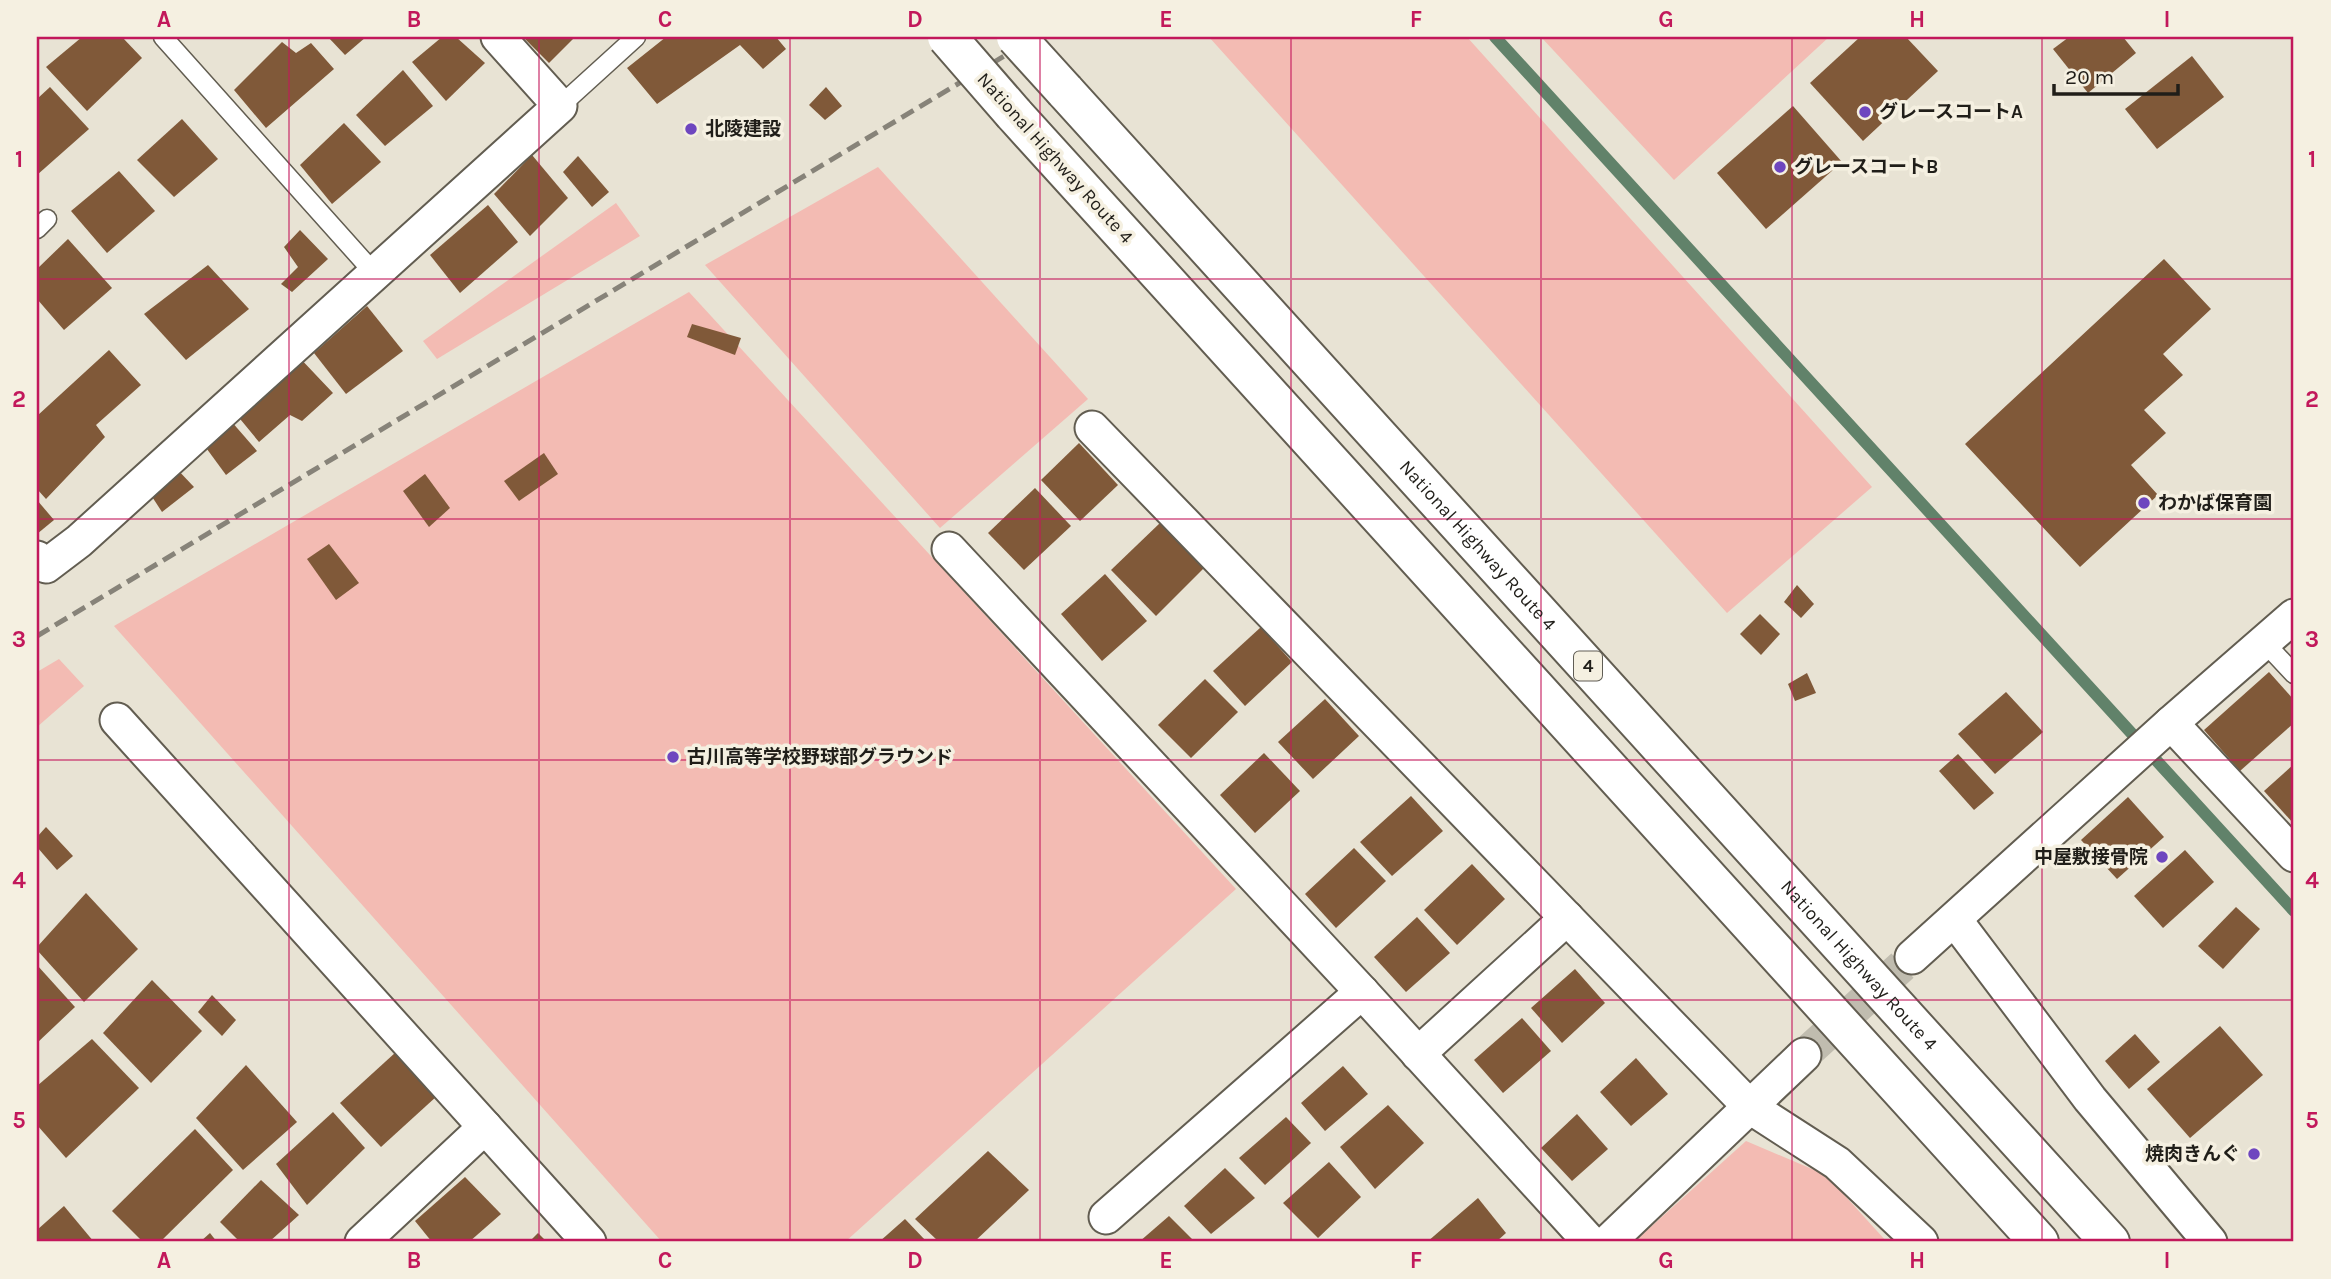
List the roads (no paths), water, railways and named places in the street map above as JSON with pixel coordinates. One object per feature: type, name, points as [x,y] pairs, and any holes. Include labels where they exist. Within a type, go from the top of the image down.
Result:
[{"type":"highway","name":"National Highway Route 4","points":[[947,37],[2039,1242]]},
{"type":"highway","name":"National Highway Route 4","points":[[1016,37],[2110,1242]]},
{"type":"street","points":[[37,558],[47,566],[79,541],[560,106],[498,37]]},
{"type":"street","points":[[1092,428],[1750,1107],[1837,1163],[1920,1242]]},
{"type":"street","points":[[949,550],[1362,992],[1590,1242]]},
{"type":"street","points":[[1912,957],[2166,727],[2294,616]]},
{"type":"street","points":[[117,720],[589,1242]]},
{"type":"street","points":[[2166,727],[2294,855]]},
{"type":"street","points":[[1418,1054],[1567,918]]},
{"type":"street","points":[[1955,920],[2090,1099],[2210,1242]]},
{"type":"street","points":[[1106,1217],[1362,992]]},
{"type":"street","points":[[1608,1242],[1804,1055]]},
{"type":"street","points":[[362,1242],[485,1127]]},
{"type":"lane","points":[[163,37],[375,274]]},
{"type":"lane","points":[[560,106],[636,37]]},
{"type":"lane","points":[[2265,643],[2294,674]]},
{"type":"waterway","points":[[1495,37],[2294,911]]},
{"type":"tunnel","points":[[1804,1055],[1912,957]]},
{"type":"railway","points":[[37,636],[1036,37]]},
{"type":"place","name":"グレースコートA","points":[[1865,112]]},
{"type":"place","name":"北陵建設","points":[[691,129]]},
{"type":"place","name":"グレースコートB","points":[[1780,167]]},
{"type":"place","name":"わかば保育園","points":[[2144,503]]},
{"type":"place","name":"古川高等学校野球部グラウンド","points":[[673,757]]},
{"type":"place","name":"中屋敷接骨院","points":[[2162,857]]},
{"type":"place","name":"焼肉きんぐ","points":[[2254,1154]]}]
